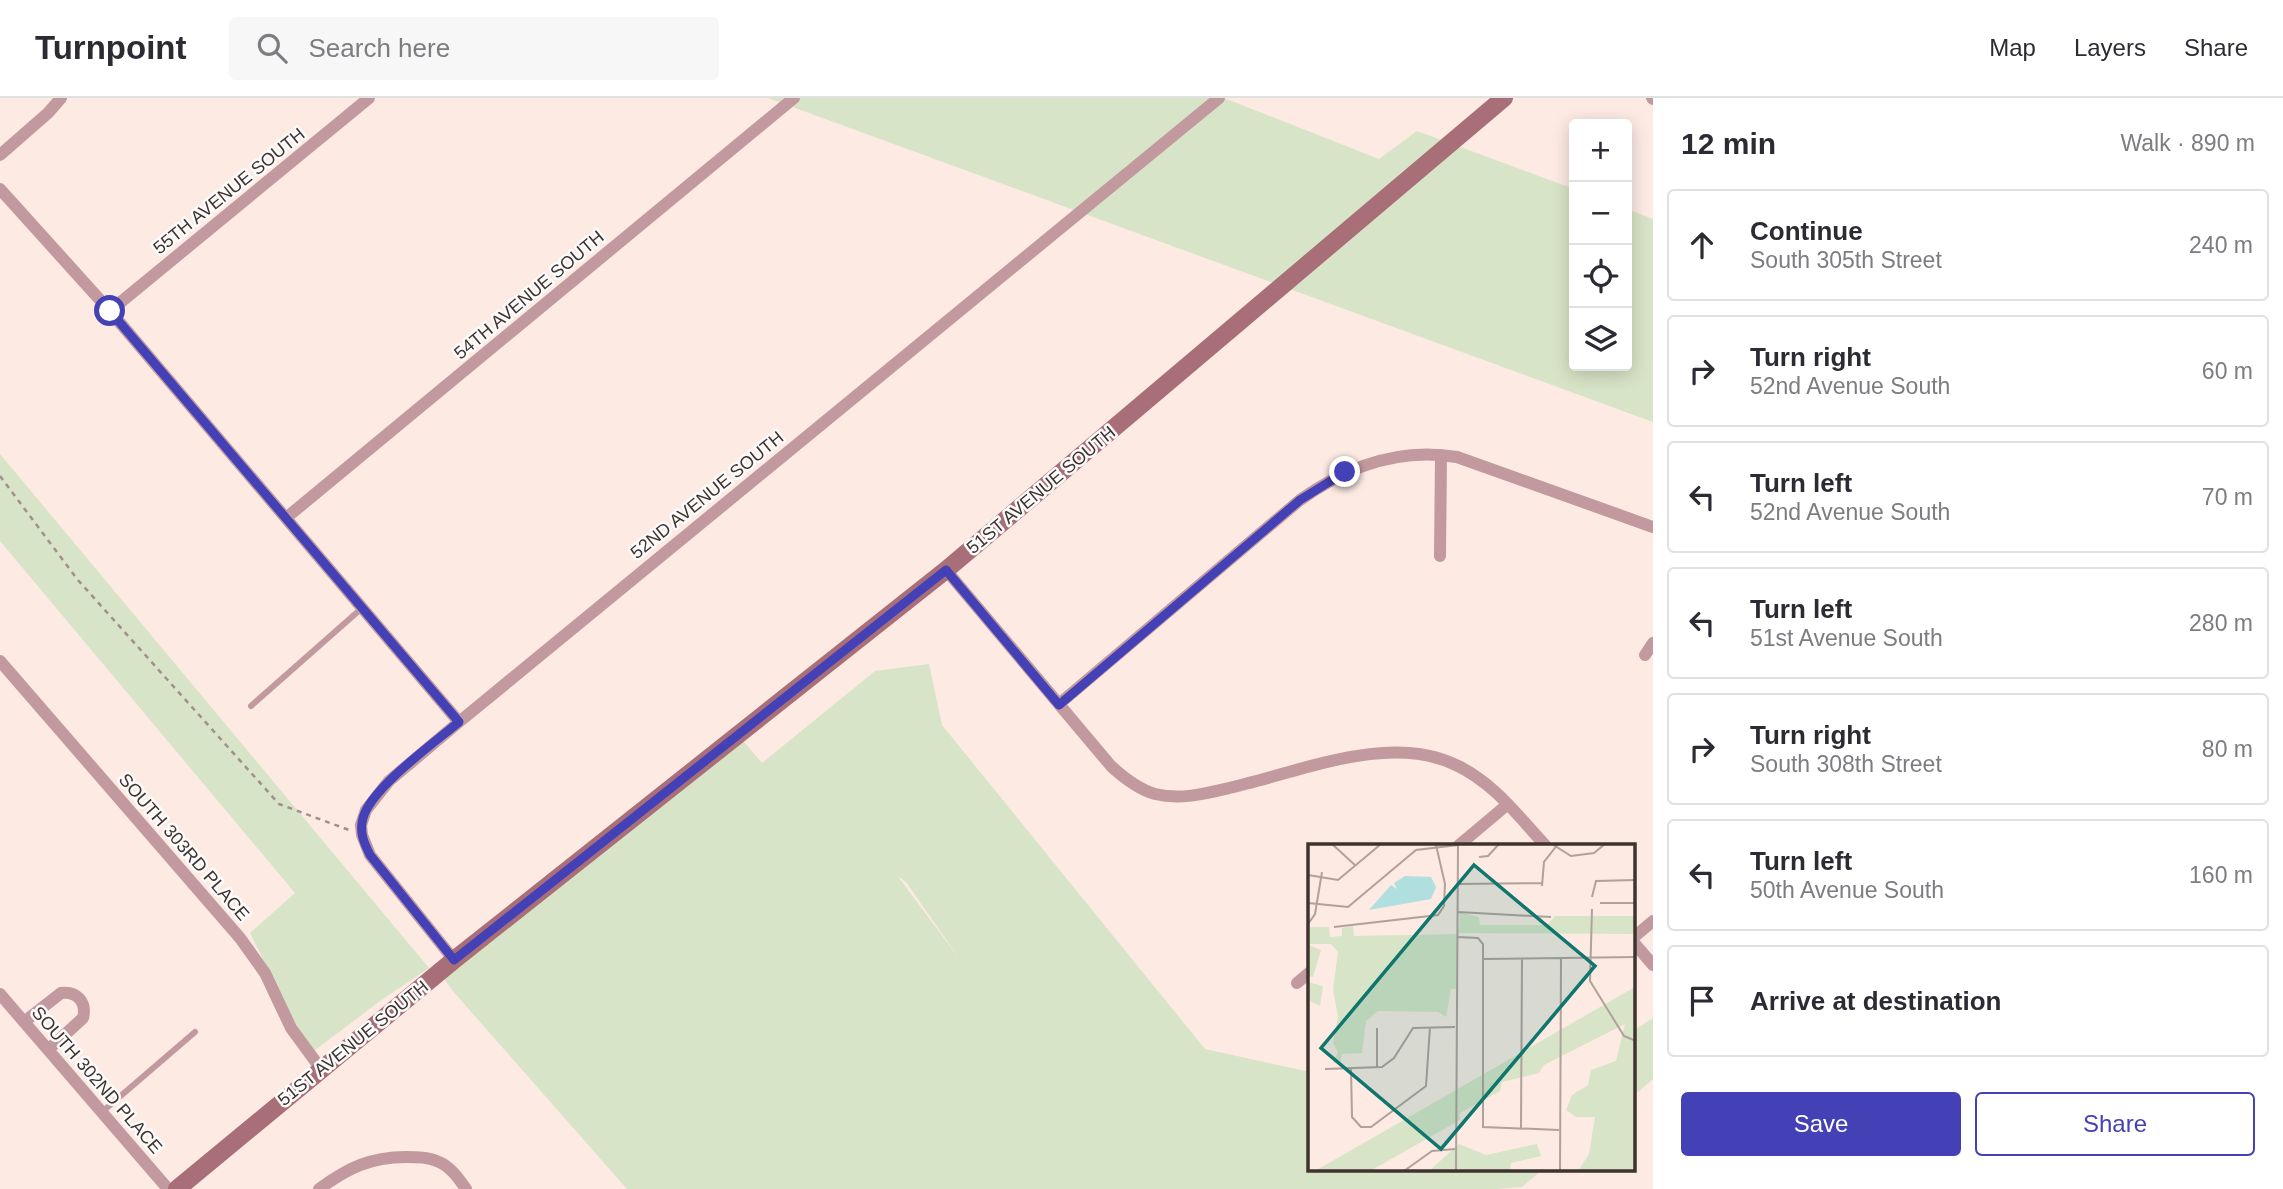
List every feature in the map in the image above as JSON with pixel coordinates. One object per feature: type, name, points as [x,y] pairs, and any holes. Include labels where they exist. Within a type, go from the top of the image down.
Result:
[{"type":"main road","name":"51ST AVENUE SOUTH","points":[[177,1189],[454,960],[946,570],[1504,98]]},
{"type":"street","points":[[0,155],[61,98]]},
{"type":"street","name":"55TH AVENUE SOUTH","points":[[110,311],[369,98]]},
{"type":"street","name":"54TH AVENUE SOUTH","points":[[286,518],[794,98]]},
{"type":"street","name":"52ND AVENUE SOUTH","points":[[362,835],[363,817],[378,793],[459,722],[1219,98]]},
{"type":"street","points":[[0,189],[110,311],[459,722]]},
{"type":"street","points":[[1059,705],[1300,500],[1328,481],[1363,465],[1408,455],[1441,455],[1472,462],[1653,527]]},
{"type":"street","points":[[1440,556],[1441,455]]},
{"type":"street","points":[[946,570],[1111,766],[1127,780],[1155,794],[1182,797],[1198,795],[1353,756],[1398,752],[1430,756],[1455,764],[1483,780],[1544,844]]},
{"type":"street","points":[[1645,655],[1653,643]]},
{"type":"street","name":"SOUTH 303RD PLACE","points":[[0,661],[240,938],[265,973],[291,1028],[321,1069]]},
{"type":"street","points":[[1460,844],[1508,804]]},
{"type":"street","points":[[362,835],[379,868],[454,960]]},
{"type":"street","points":[[1636,935],[1653,921]]},
{"type":"street","points":[[1636,945],[1653,965]]},
{"type":"street","points":[[1297,983],[1308,974]]},
{"type":"street","points":[[24,1022],[61,993],[68,992],[80,998],[84,1004],[83,1018],[48,1050]]},
{"type":"street","name":"SOUTH 302ND PLACE","points":[[0,994],[168,1189]]},
{"type":"street","points":[[319,1189],[361,1163],[391,1157],[416,1157],[440,1162],[466,1189]]},
{"type":"lane","points":[[251,706],[362,608]]},
{"type":"lane","points":[[102,1112],[195,1032]]},
{"type":"path","points":[[0,476],[77,579],[279,804],[362,835]]},
{"type":"green space","points":[[768,98],[1224,98],[1379,159],[1417,131],[1569,187],[1569,371],[1632,371],[1632,211],[1653,219],[1653,422]]},
{"type":"green space","points":[[0,454],[429,968],[310,1054],[250,933],[295,893],[0,541]]},
{"type":"green space","points":[[929,664],[942,725],[1205,1049],[1308,1072],[1308,1172],[1540,1172],[1522,1187],[1496,1189],[627,1189],[451,989],[440,972],[738,735],[762,763],[875,671]],"holes":[[[899,877],[906,882],[959,958],[899,878]]]},
{"type":"green space","points":[[1653,1018],[1653,1079],[1638,1092],[1636,1092],[1636,1029]]},
{"type":"route","points":[[110,311],[459,722],[389,781],[366,810],[362,825],[362,835],[370,855],[454,960],[946,570],[1059,705],[1300,500],[1345,472]]}]
